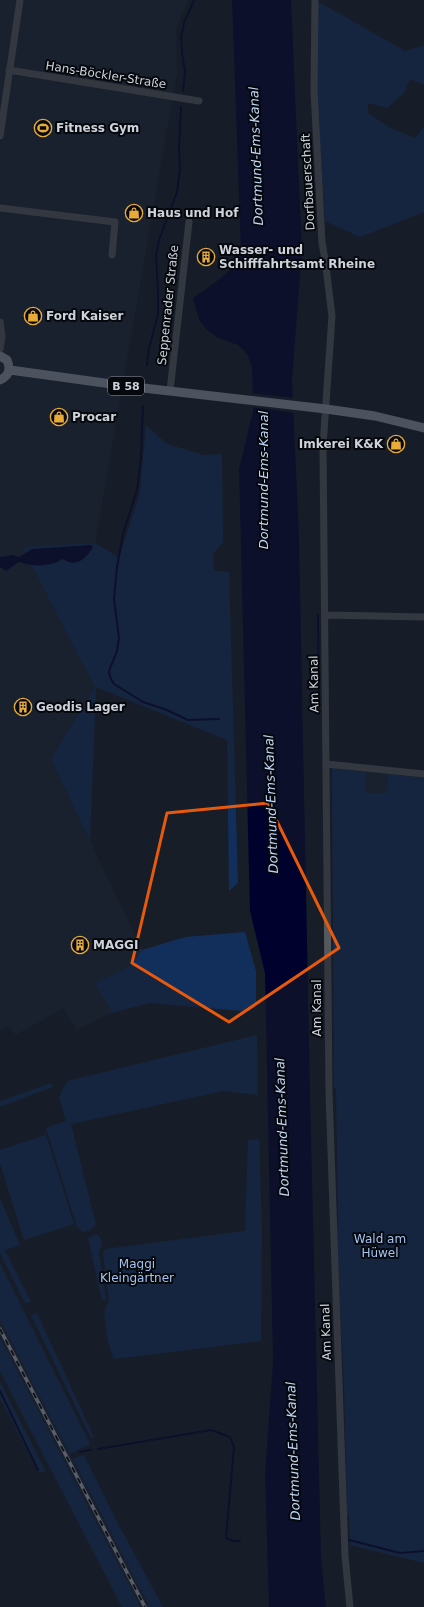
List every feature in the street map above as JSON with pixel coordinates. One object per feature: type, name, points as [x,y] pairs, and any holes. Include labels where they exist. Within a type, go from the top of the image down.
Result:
[{"type":"main road","points":[[0,356],[7,360],[10,370],[7,375],[0,380]]},
{"type":"main road","name":"B 58","points":[[10,370],[170,391],[326,409],[374,416],[424,428]]},
{"type":"street","points":[[0,136],[20,0]]},
{"type":"street","name":"Dorfbauerschaft","points":[[315,0],[314,91],[322,244],[326,260],[332,316],[326,409]]},
{"type":"street","name":"Hans-Böckler-Straße","points":[[9,70],[199,101]]},
{"type":"street","points":[[0,208],[115,222],[112,255]]},
{"type":"street","name":"Seppenrader Straße","points":[[170,391],[189,222]]},
{"type":"street","points":[[0,322],[2,337],[0,349]]},
{"type":"street","name":"Am Kanal","points":[[326,409],[323,446],[329,1093],[345,1550],[350,1607]]},
{"type":"street","points":[[325,615],[424,617]]},
{"type":"street","points":[[326,764],[424,774]]},
{"type":"highlighted area","points":[[268,803],[339,948],[229,1022],[132,963],[167,813]]},
{"type":"shaded area","points":[[0,0],[188,0],[176,30],[177,72],[95,543],[22,547],[95,687],[51,759],[142,950],[132,965],[95,983],[112,1013],[77,1030],[64,1008],[15,1035],[9,1025],[0,1030]]},
{"type":"shaded area","points":[[366,772],[388,774],[387,794],[366,793]]},
{"type":"shaded area","points":[[0,1319],[150,1607],[140,1607],[0,1338]]},
{"type":"green space","points":[[317,1],[405,51],[424,45],[424,85],[410,79],[404,93],[387,108],[368,103],[368,113],[390,128],[416,138],[424,126],[424,212],[360,237],[325,221],[316,90]]},
{"type":"green space","points":[[146,425],[167,444],[204,455],[222,454],[223,542],[213,554],[214,569],[216,571],[229,572],[238,883],[229,891],[227,740],[96,687],[90,841],[51,759],[95,687],[22,547],[95,543],[119,558],[140,493]]},
{"type":"green space","name":"Wald am Hüwel","points":[[332,768],[366,772],[366,793],[387,793],[388,774],[424,778],[424,1563],[350,1545],[349,1516],[347,1514],[344,1385],[337,1245],[336,1089],[334,1087]]},
{"type":"green space","points":[[245,932],[256,971],[256,1002],[242,1011],[149,1003],[112,1013],[95,983],[132,965],[142,950],[185,937]]},
{"type":"green space","points":[[257,1035],[258,1095],[223,1091],[71,1124],[96,1225],[90,1230],[83,1232],[77,1227],[46,1128],[66,1121],[59,1097],[67,1081]]},
{"type":"green space","points":[[51,1083],[52,1087],[0,1107],[0,1101]]},
{"type":"green space","points":[[46,1135],[74,1224],[24,1240],[0,1163],[0,1150]]},
{"type":"green space","name":"Maggi Kleingärtner","points":[[259,1139],[262,1230],[261,1341],[114,1359],[108,1342],[104,1311],[109,1301],[103,1252],[105,1249],[245,1231],[248,1140]]},
{"type":"green space","points":[[0,1198],[20,1245],[5,1250],[31,1302],[25,1303],[0,1253]]},
{"type":"green space","points":[[96,1234],[99,1235],[102,1244],[99,1252],[106,1299],[102,1301],[88,1238]]},
{"type":"green space","points":[[0,1263],[90,1444],[70,1454],[0,1319]]},
{"type":"green space","points":[[37,1313],[94,1437],[91,1438],[31,1315]]},
{"type":"green space","points":[[0,1338],[140,1607],[122,1607],[0,1371]]},
{"type":"green space","points":[[0,1382],[46,1472],[38,1472],[0,1398]]},
{"type":"green space","points":[[84,1455],[117,1522],[163,1607],[150,1607],[73,1459]]},
{"type":"water","name":"Dortmund-Ems-Kanal","points":[[232,0],[291,0],[302,251],[292,379],[299,537],[321,1557],[326,1607],[269,1607],[265,1473],[273,1362],[265,973],[250,911],[239,469],[253,411],[252,367],[247,354],[238,345],[218,338],[206,329],[200,321],[193,298],[226,274],[241,254]]},
{"type":"water","points":[[91,545],[93,547],[84,558],[80,561],[72,563],[63,559],[47,565],[30,565],[19,562],[6,571],[0,567],[0,557],[13,555],[19,557],[32,549]]},
{"type":"pier","points":[[250,393],[295,398],[296,413],[251,407]]},
{"type":"waterway","points":[[183,91],[185,72],[181,37],[184,23],[194,0]]},
{"type":"waterway","points":[[147,365],[149,348],[158,315],[156,255],[159,240],[177,192],[180,169],[179,149],[181,107]]},
{"type":"waterway","points":[[143,406],[141,457],[137,490],[123,534],[117,567],[114,599],[119,638],[117,651],[109,671],[110,677],[114,684],[143,702],[167,710],[188,720],[219,719]]},
{"type":"waterway","points":[[318,615],[319,705]]},
{"type":"waterway","points":[[0,1391],[38,1470]]},
{"type":"waterway","points":[[98,1449],[211,1430],[230,1437],[234,1447],[226,1538],[233,1541],[240,1541]]},
{"type":"waterway","points":[[80,1452],[91,1450]]},
{"type":"waterway","points":[[349,1540],[400,1553],[424,1551]]},
{"type":"railway","points":[[0,1329],[145,1607]]},
{"type":"place","name":"Fitness Gym","points":[[43,128]]},
{"type":"place","name":"Haus und Hof","points":[[134,213]]},
{"type":"place","name":"Wasser- und Schifffahrtsamt Rheine","points":[[206,257]]},
{"type":"place","name":"Ford Kaiser","points":[[33,316]]},
{"type":"place","name":"Procar","points":[[59,417]]},
{"type":"place","name":"Imkerei K&K","points":[[396,444]]},
{"type":"place","name":"Geodis Lager","points":[[23,707]]},
{"type":"place","name":"MAGGI","points":[[80,945]]}]
